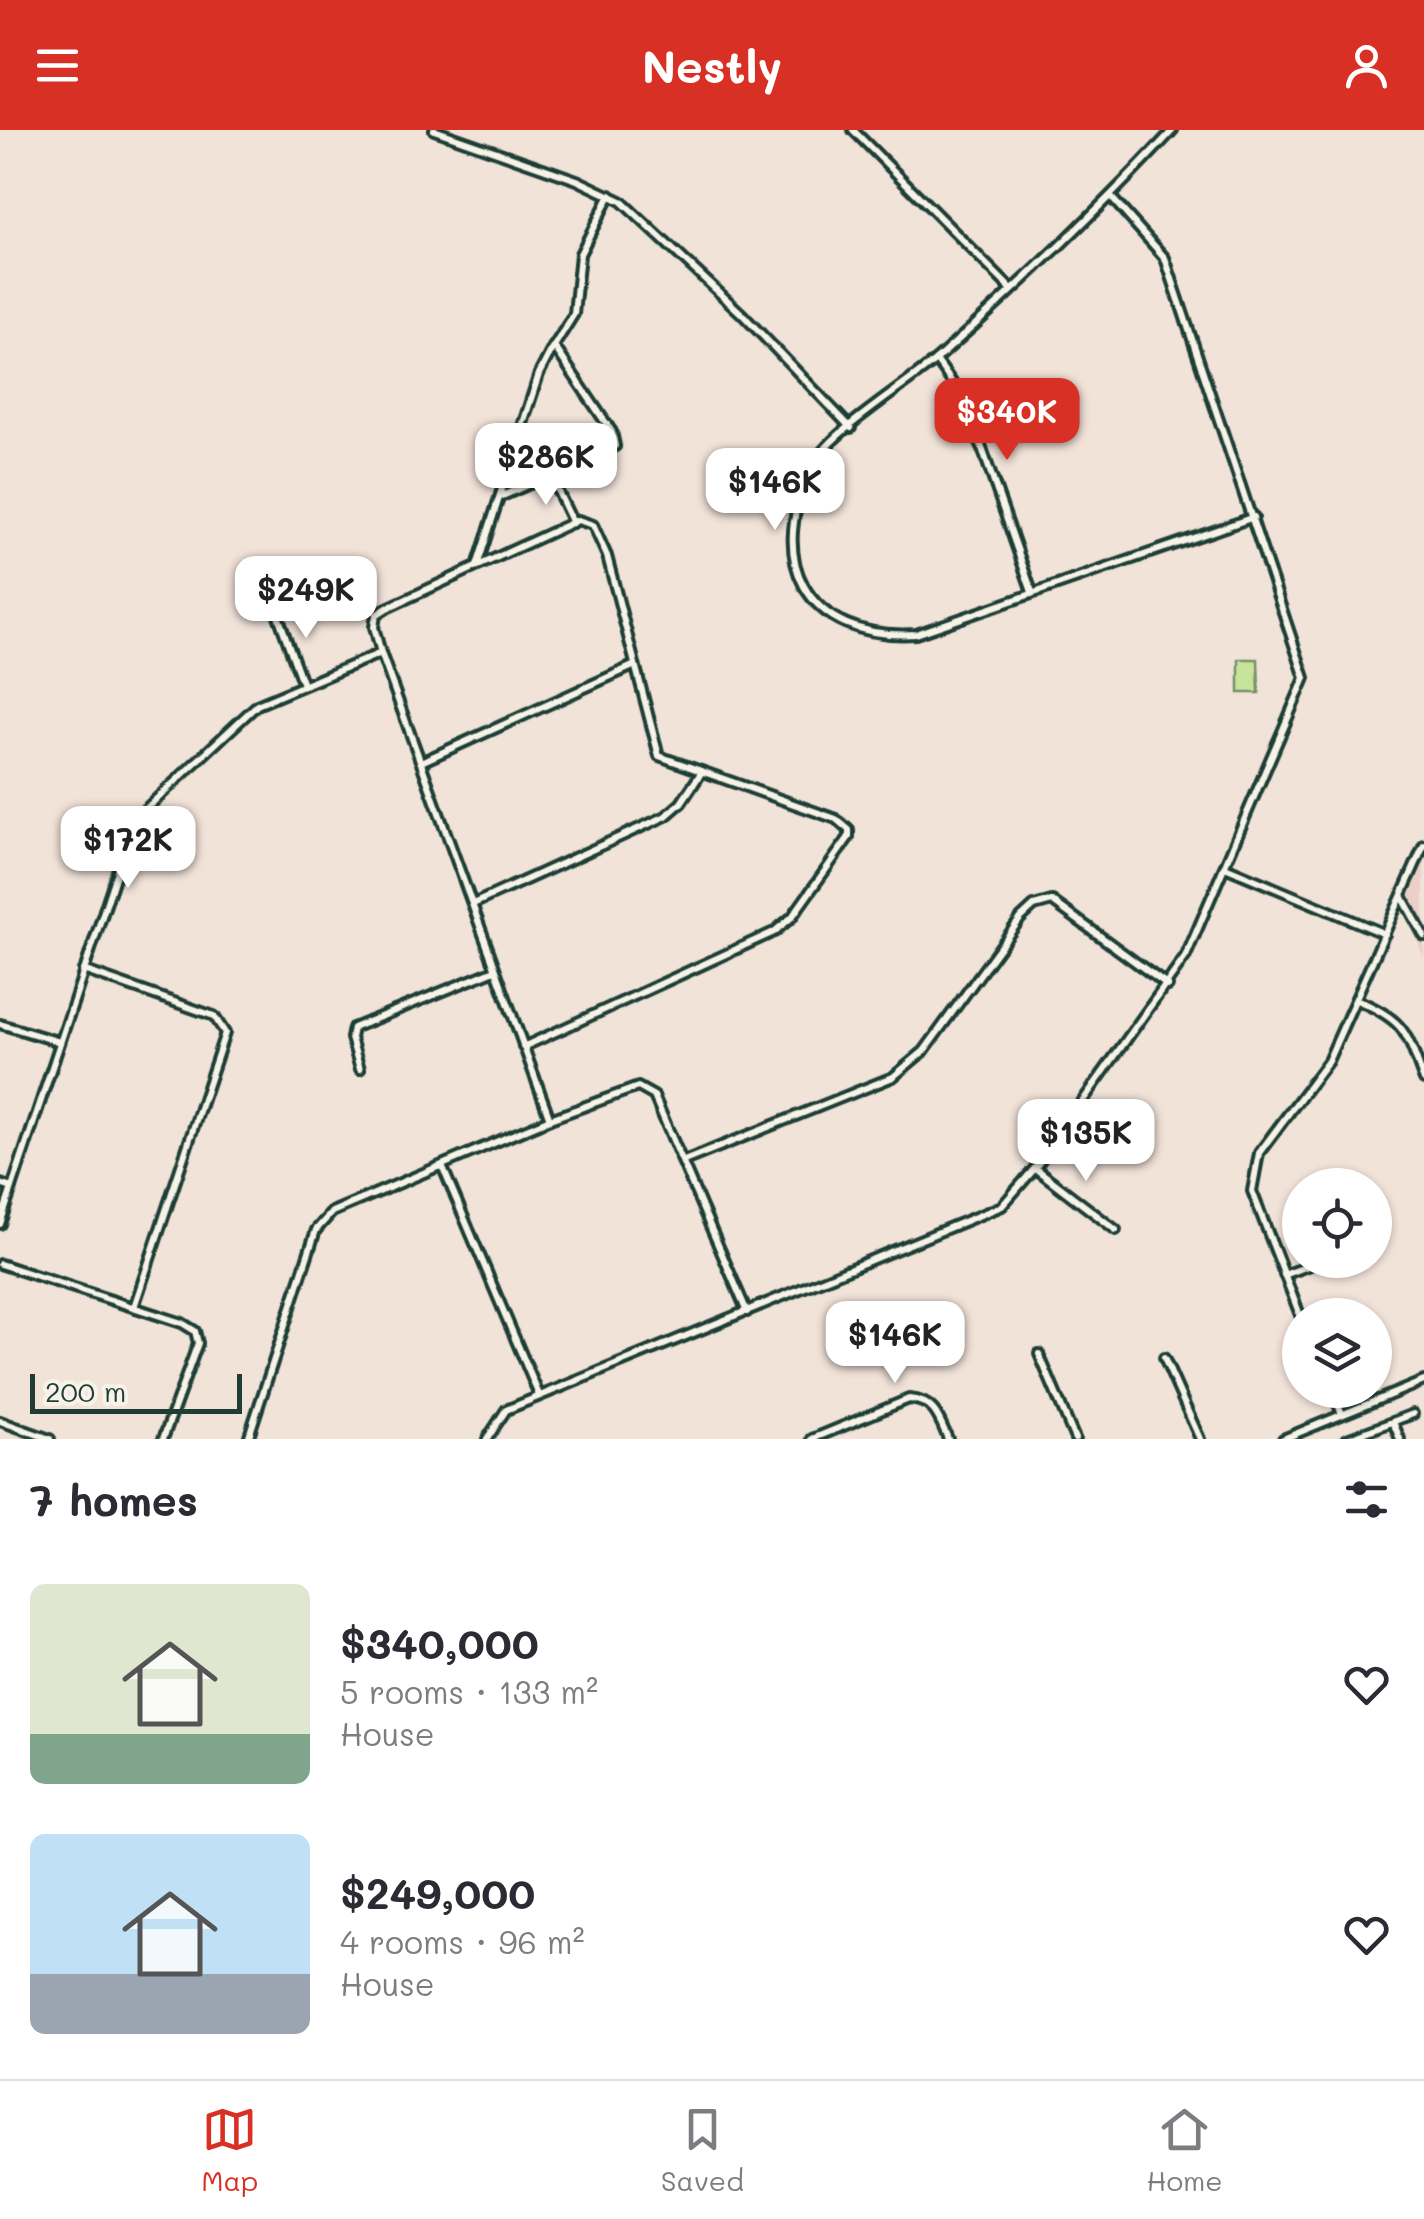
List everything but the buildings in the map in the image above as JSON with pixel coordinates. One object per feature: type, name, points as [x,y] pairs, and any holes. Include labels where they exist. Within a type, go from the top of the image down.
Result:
[{"type":"street","points":[[434,130],[610,195],[742,314],[851,428]]},
{"type":"street","points":[[853,130],[1011,289]]},
{"type":"street","points":[[1173,130],[1111,197],[936,360],[816,459],[793,530],[794,564],[808,599],[828,614],[888,636],[916,634],[1254,517]]},
{"type":"street","points":[[476,567],[539,374],[574,314],[580,254],[610,195]]},
{"type":"street","points":[[488,1439],[506,1410],[993,1212],[1035,1168],[1168,986],[1225,868],[1304,687],[1303,665],[1164,258],[1111,197]]},
{"type":"street","points":[[500,497],[607,451],[616,440],[554,346]]},
{"type":"street","points":[[936,360],[966,402],[1032,592]]},
{"type":"street","points":[[551,476],[573,522]]},
{"type":"street","points":[[522,1047],[774,932],[792,917],[849,837],[849,830],[836,818],[660,756],[606,556],[593,525],[573,522],[376,616],[374,626],[381,653],[522,1047],[550,1119]]},
{"type":"street","points":[[276,610],[303,685]]},
{"type":"street","points":[[0,1224],[134,820],[258,705],[381,653]]},
{"type":"street","points":[[421,762],[633,666]]},
{"type":"street","points":[[472,904],[666,816],[681,803],[701,772]]},
{"type":"street","points":[[1282,1270],[1252,1191],[1259,1153],[1328,1062],[1424,845]]},
{"type":"street","points":[[1225,868],[1385,934]]},
{"type":"street","points":[[1402,896],[1424,936]]},
{"type":"street","points":[[684,1162],[894,1077],[924,1051],[1021,918],[1034,906],[1052,901],[1168,986]]},
{"type":"street","points":[[84,970],[214,1016],[225,1032],[134,1307]]},
{"type":"street","points":[[360,1069],[351,1038],[353,1028],[496,970]]},
{"type":"street","points":[[1357,1000],[1387,1013],[1400,1024],[1424,1080]]},
{"type":"street","points":[[0,1024],[60,1042]]},
{"type":"street","points":[[248,1439],[316,1230],[332,1212],[550,1119],[638,1087],[654,1096],[747,1312]]},
{"type":"street","points":[[442,1168],[540,1395]]},
{"type":"street","points":[[1035,1168],[1116,1230]]},
{"type":"street","points":[[0,1184],[12,1188]]},
{"type":"street","points":[[0,1264],[182,1323],[194,1331],[198,1343],[163,1439]]},
{"type":"street","points":[[1039,1354],[1075,1439]]},
{"type":"street","points":[[1164,1358],[1200,1439]]},
{"type":"street","points":[[1283,1439],[1424,1381]]},
{"type":"street","points":[[812,1439],[909,1400],[924,1400],[936,1411],[948,1439]]},
{"type":"street","points":[[1340,1408],[1342,1414]]},
{"type":"street","points":[[1346,1439],[1413,1414]]},
{"type":"street","points":[[0,1421],[50,1439]]},
{"type":"street","points":[[1393,1422],[1400,1439]]},
{"type":"shaded area","points":[[1424,865],[1424,958],[1403,906]]},
{"type":"green space","points":[[1239,659],[1258,659],[1259,693],[1239,693]]}]
